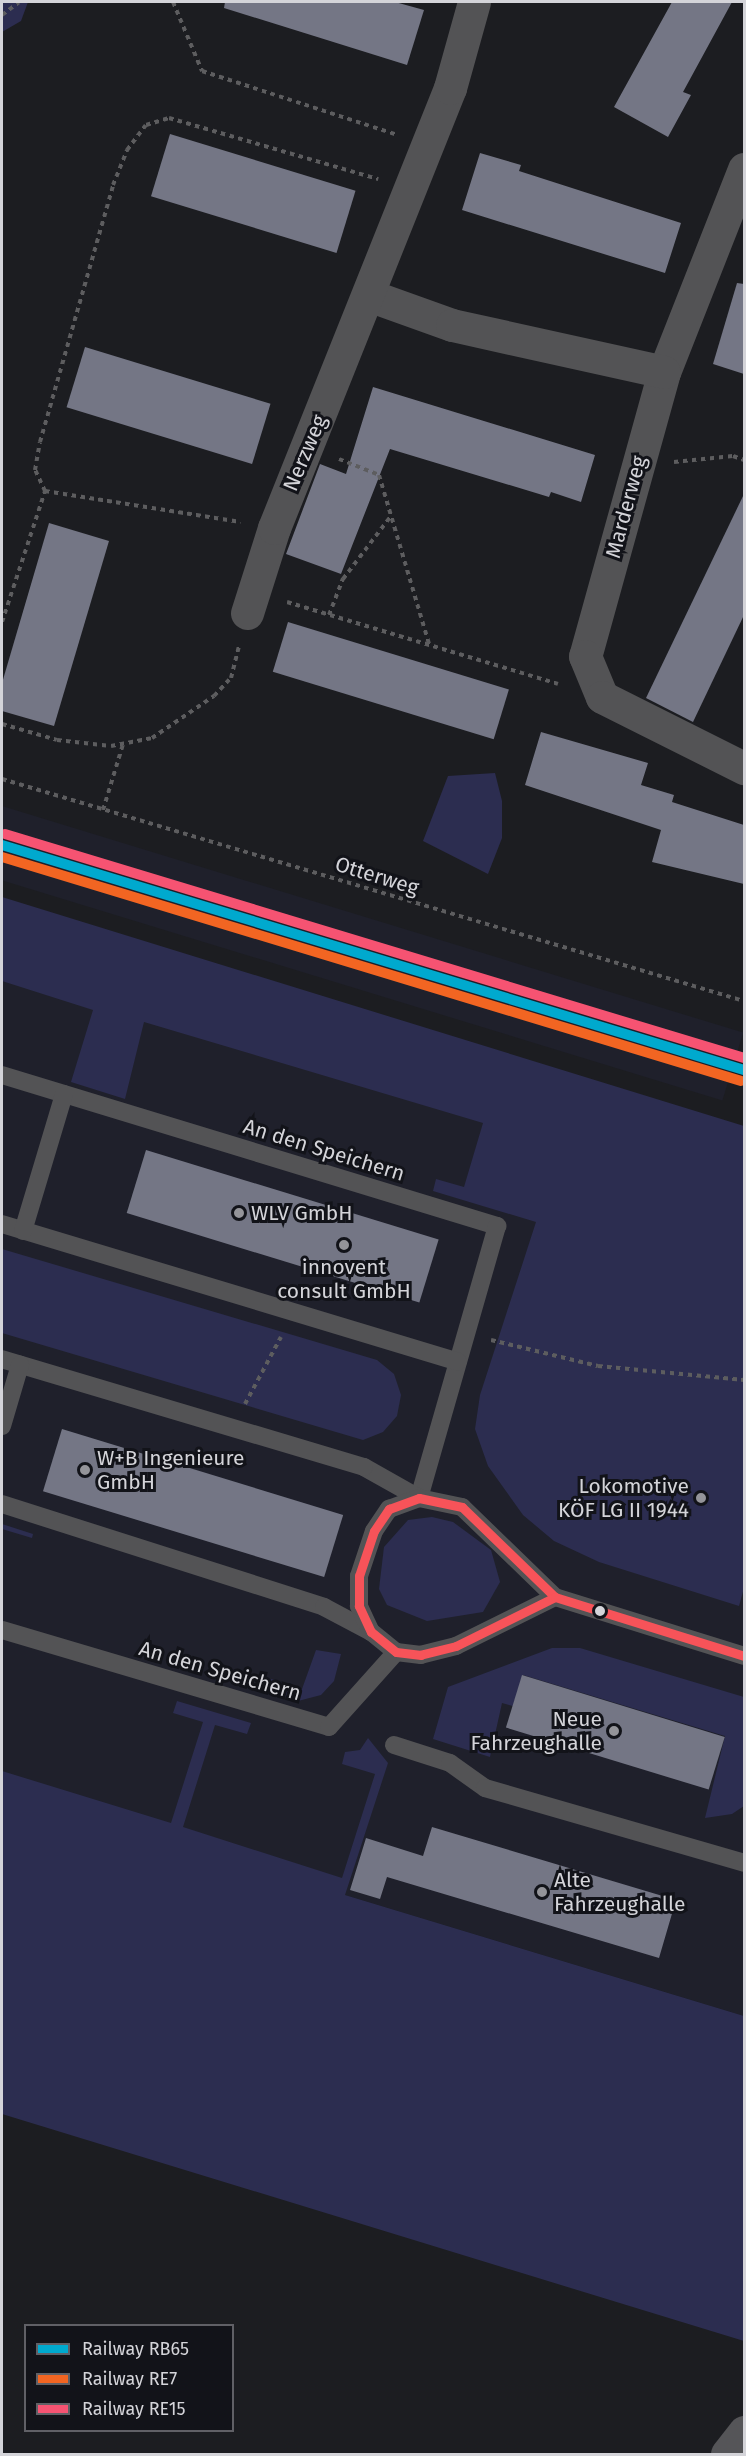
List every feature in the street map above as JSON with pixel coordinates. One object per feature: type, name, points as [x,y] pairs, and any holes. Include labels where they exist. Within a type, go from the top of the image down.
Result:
[{"type":"street","name":"Nerzweg","points":[[250,603],[274,528],[370,296],[408,191],[427,147],[474,2]]},
{"type":"street","name":"Marderweg","points":[[602,697],[585,656],[664,372],[744,169]]},
{"type":"street","points":[[370,296],[452,325],[664,372]]},
{"type":"street","points":[[602,697],[744,768]]},
{"type":"street","points":[[727,2454],[744,2432]]},
{"type":"lane","name":"An den Speichern","points":[[2,1075],[497,1226],[419,1498]]},
{"type":"lane","points":[[23,1231],[64,1094]]},
{"type":"lane","points":[[2,1224],[458,1362]]},
{"type":"lane","points":[[2,1359],[364,1467],[419,1498],[462,1507],[555,1597],[744,1656]]},
{"type":"lane","points":[[2,1426],[20,1365]]},
{"type":"lane","points":[[371,1632],[359,1606],[359,1576],[374,1532],[389,1509],[419,1498]]},
{"type":"lane","points":[[2,1504],[324,1607],[371,1632],[396,1652],[421,1655],[456,1646],[555,1597]]},
{"type":"lane","name":"An den Speichern","points":[[2,1630],[329,1727],[396,1652]]},
{"type":"lane","points":[[394,1745],[450,1763],[485,1788],[744,1863]]},
{"type":"path","points":[[2,15],[13,8],[17,2]]},
{"type":"path","points":[[173,2],[202,71],[427,147]]},
{"type":"path","points":[[2,622],[45,491],[35,470],[40,442],[113,185],[127,150],[147,125],[168,117],[408,191]]},
{"type":"path","points":[[308,447],[379,474],[430,645]]},
{"type":"path","points":[[640,453],[672,462],[744,460]]},
{"type":"path","points":[[45,491],[274,528]]},
{"type":"path","points":[[329,615],[343,579],[391,516]]},
{"type":"path","points":[[2,724],[57,740],[123,744],[152,738],[214,696],[231,678],[250,603],[329,615],[602,697]]},
{"type":"path","points":[[103,810],[123,744]]},
{"type":"path","name":"Otterweg","points":[[2,779],[744,1001]]},
{"type":"path","points":[[232,1428],[294,1312]]},
{"type":"path","points":[[467,1334],[598,1366],[744,1380]]},
{"type":"shaded area","points":[[2,2],[28,2],[21,21],[2,32]]},
{"type":"shaded area","points":[[495,773],[502,801],[502,838],[488,874],[423,841],[448,776]]},
{"type":"shaded area","points":[[2,806],[743,1033],[722,1100],[2,880]]},
{"type":"shaded area","points":[[2,897],[744,1126],[744,1588],[739,1606],[599,1562],[554,1541],[523,1515],[488,1466],[475,1429],[480,1395],[536,1222],[433,1191],[436,1179],[464,1187],[483,1123],[144,1022],[125,1099],[71,1082],[93,1010],[2,981]]},
{"type":"shaded area","points":[[2,935],[744,1161],[744,2016],[2,1791]]},
{"type":"shaded area","points":[[2,1249],[377,1360],[394,1374],[401,1395],[397,1416],[383,1432],[363,1440],[2,1333]]},
{"type":"shaded area","points":[[432,1517],[453,1522],[491,1550],[500,1582],[483,1612],[427,1621],[387,1605],[379,1589],[384,1547],[408,1520]]},
{"type":"shaded area","points":[[2,1524],[33,1534],[32,1538],[2,1529]]},
{"type":"shaded area","points":[[552,1648],[580,1648],[744,1697],[744,1806],[732,1814],[705,1818],[725,1736],[523,1675],[513,1706],[502,1703],[490,1757],[433,1739],[448,1687]]},
{"type":"shaded area","points":[[316,1650],[341,1654],[334,1681],[321,1695],[298,1701],[267,1690],[271,1679],[302,1689]]},
{"type":"shaded area","points":[[177,1701],[251,1723],[247,1734],[215,1725],[183,1827],[342,1878],[375,1774],[342,1764],[345,1752],[360,1750],[368,1738],[388,1763],[345,1895],[744,2016],[744,2341],[2,2114],[2,1771],[171,1823],[203,1722],[173,1713]]},
{"type":"building","points":[[225,2],[395,2],[424,10],[407,65],[224,8]]},
{"type":"building","points":[[672,2],[732,2],[683,92],[691,95],[668,137],[614,107]]},
{"type":"building","points":[[170,134],[356,191],[337,253],[151,196]]},
{"type":"building","points":[[480,153],[521,165],[519,171],[681,223],[665,273],[462,210]]},
{"type":"building","points":[[737,283],[744,284],[744,374],[713,364]]},
{"type":"building","points":[[85,347],[271,404],[252,464],[67,407]]},
{"type":"building","points":[[373,387],[595,455],[581,502],[551,492],[549,497],[390,449],[341,574],[286,554],[320,464],[346,474]]},
{"type":"building","points":[[744,494],[744,615],[693,722],[646,698]]},
{"type":"building","points":[[49,523],[109,541],[54,726],[2,711],[2,683]]},
{"type":"building","points":[[288,622],[509,690],[494,739],[273,672]]},
{"type":"building","points":[[541,732],[648,763],[641,785],[674,795],[672,802],[744,825],[744,884],[652,862],[661,830],[525,785]]},
{"type":"building","points":[[146,1150],[439,1239],[419,1303],[127,1213]]},
{"type":"building","points":[[62,1429],[343,1515],[324,1577],[43,1491]]},
{"type":"building","name":"Neue Fahrzeughalle","points":[[522,1675],[725,1737],[709,1790],[506,1728]]},
{"type":"building","name":"Alte Fahrzeughalle","points":[[432,1827],[676,1900],[659,1958],[387,1877],[380,1899],[350,1890],[366,1838],[423,1856]]},
{"type":"rail line","name":"RE15","points":[[5,834],[744,1058]]},
{"type":"rail line","name":"RB65","points":[[2,845],[744,1070]]},
{"type":"rail line","name":"RE7","points":[[2,857],[741,1081]]},
{"type":"transit line","points":[[419,1498],[462,1507],[555,1597],[456,1646],[421,1655],[396,1652],[371,1632],[359,1606],[359,1576],[374,1531],[389,1509],[419,1498]]},
{"type":"transit line","points":[[555,1597],[744,1656]]},
{"type":"place","name":"WLV GmbH","points":[[239,1213]]},
{"type":"place","name":"innovent consult GmbH","points":[[344,1245]]},
{"type":"place","name":"W+B Ingenieure GmbH","points":[[85,1470]]},
{"type":"place","name":"Lokomotive KÖF LG II 1944","points":[[701,1498]]},
{"type":"place","name":"Neue Fahrzeughalle","points":[[614,1731]]},
{"type":"place","name":"Alte Fahrzeughalle","points":[[542,1892]]}]
